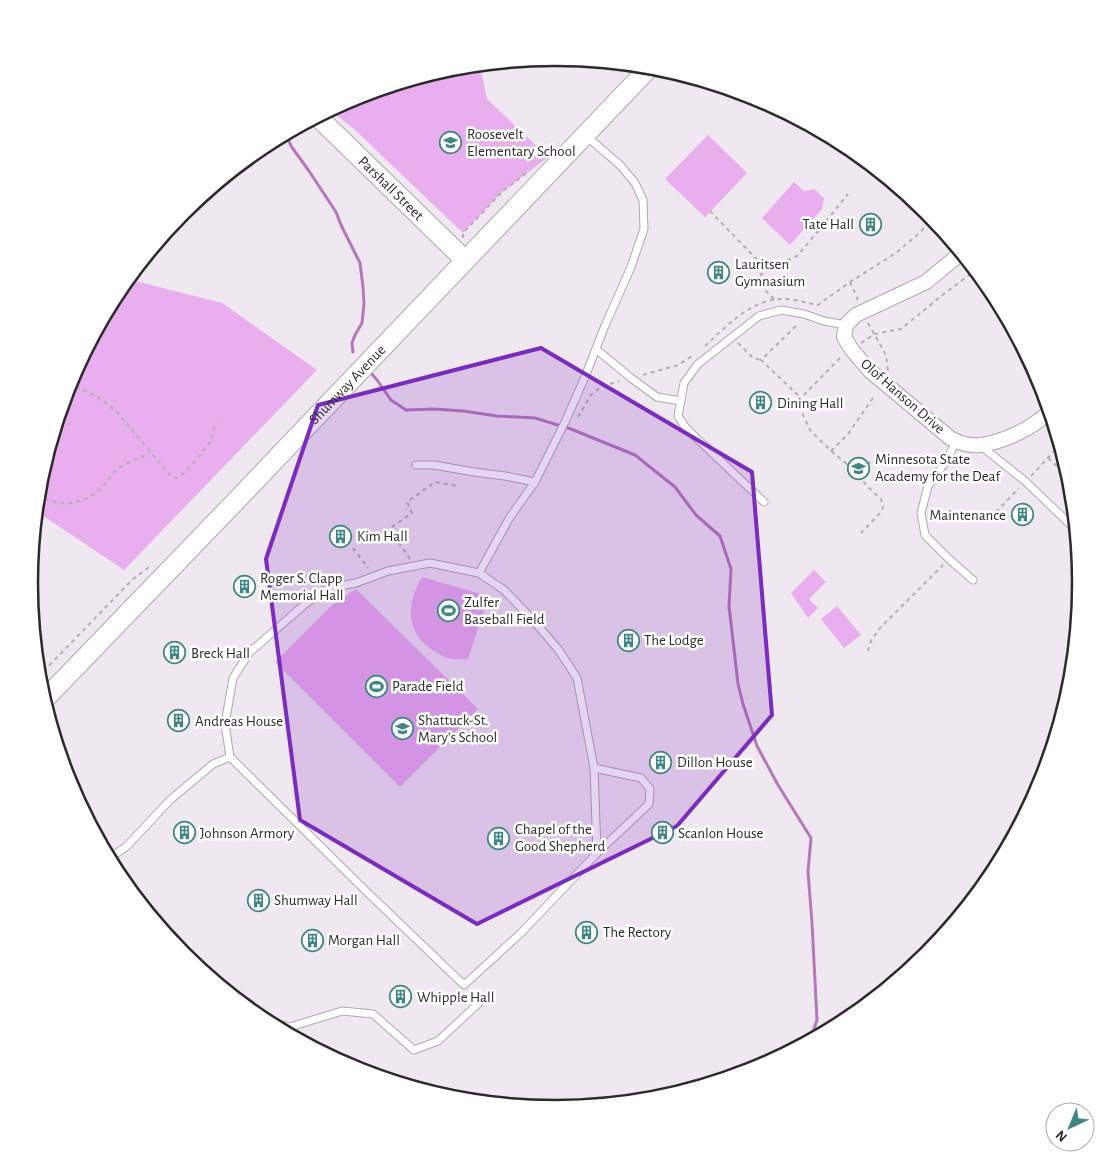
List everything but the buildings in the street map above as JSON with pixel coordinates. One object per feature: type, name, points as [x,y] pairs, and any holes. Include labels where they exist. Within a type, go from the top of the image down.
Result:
[{"type":"street","name":"Shumway Avenue","points":[[49,694],[643,74]]},
{"type":"street","name":"Parshall Street","points":[[322,121],[465,260]]},
{"type":"street","points":[[846,325],[856,315],[926,282],[956,257]]},
{"type":"street","name":"Olof Hanson Drive","points":[[846,325],[844,337],[852,350],[870,371],[956,441],[980,445],[1004,440],[1045,416]]},
{"type":"lane","points":[[478,573],[510,517],[535,482],[565,422],[632,267],[644,228],[643,200],[635,183],[620,165],[585,134]]},
{"type":"lane","points":[[764,502],[686,428],[678,416],[684,383],[698,364],[759,316],[781,310],[846,325]]},
{"type":"lane","points":[[596,349],[631,378],[658,397],[680,400]]},
{"type":"lane","points":[[956,441],[947,460],[928,486],[921,513],[925,535],[973,580]]},
{"type":"lane","points":[[980,445],[1069,524]]},
{"type":"lane","points":[[416,465],[434,465],[535,482]]},
{"type":"lane","points":[[594,768],[641,778],[650,789],[649,804],[597,854],[522,933],[464,985],[230,757],[225,724],[233,678],[249,653],[304,605],[328,588],[356,583],[388,571],[430,563],[478,573],[504,590],[532,618],[558,649],[577,678],[594,768],[597,854]]},
{"type":"lane","points":[[114,854],[127,846],[170,800],[213,764],[230,757]]},
{"type":"lane","points":[[286,1026],[290,1027],[342,1011],[373,1014],[414,1050],[438,1041],[479,1003]]},
{"type":"path","points":[[463,238],[463,233],[502,192],[532,168]]},
{"type":"path","points":[[775,300],[756,281],[766,269],[797,256],[848,194]]},
{"type":"path","points":[[710,211],[766,269]]},
{"type":"path","points":[[852,350],[875,334],[901,329],[970,274]]},
{"type":"path","points":[[850,282],[862,312],[886,356],[889,376],[884,383]]},
{"type":"path","points":[[761,360],[796,326]]},
{"type":"path","points":[[723,329],[752,358],[761,360],[801,398]]},
{"type":"path","points":[[840,358],[801,398],[800,408],[810,430],[847,464],[880,499],[883,507],[882,512],[861,532]]},
{"type":"path","points":[[77,386],[108,404],[173,477],[177,478],[188,469],[210,441],[217,423]]},
{"type":"path","points":[[831,451],[848,434],[873,398]]},
{"type":"path","points":[[996,512],[1055,450]]},
{"type":"path","points":[[45,499],[62,504],[84,500],[96,492],[120,467],[150,452]]},
{"type":"path","points":[[847,464],[904,461],[941,456]]},
{"type":"path","points":[[1048,458],[1059,468]]},
{"type":"path","points":[[410,559],[389,529],[412,513],[407,502],[435,482],[457,487]]},
{"type":"path","points":[[353,548],[368,568]]},
{"type":"path","points":[[868,651],[871,641],[880,628],[949,559]]},
{"type":"path","points":[[45,670],[133,579],[157,561]]},
{"type":"highlighted area","points":[[541,348],[752,472],[772,715],[677,826],[477,924],[300,820],[266,559],[318,405]]},
{"type":"shaded area","name":"Roosevelt Elementary School","points":[[479,71],[487,99],[548,157],[502,192],[463,233],[354,129],[336,115],[389,93]]},
{"type":"shaded area","points":[[708,135],[747,173],[705,217],[665,179]]},
{"type":"shaded area","points":[[794,182],[804,191],[814,189],[824,198],[822,209],[790,245],[762,218]]},
{"type":"shaded area","points":[[135,281],[222,303],[317,370],[124,570],[42,515],[55,450],[77,385],[107,325]]},
{"type":"shaded area","points":[[814,570],[826,582],[809,599],[818,608],[808,618],[791,593]]},
{"type":"shaded area","name":"Zulfer Baseball Field","points":[[422,577],[481,594],[486,604],[468,659],[454,659],[443,656],[425,644],[418,636],[413,627],[411,608],[413,597]]},
{"type":"shaded area","name":"Parade Field","points":[[356,589],[478,709],[400,787],[275,662],[331,606]]},
{"type":"shaded area","points":[[837,606],[861,635],[844,648],[821,619]]},
{"type":"waterway","points":[[288,140],[336,212],[360,263],[364,304],[362,323],[352,343],[353,352]]},
{"type":"waterway","points":[[371,373],[391,400],[406,410],[434,409],[535,418],[571,429],[635,455],[675,487],[696,515],[720,536],[731,569],[729,606],[738,684],[743,704],[757,746],[778,785],[811,838],[808,872],[817,1020],[813,1033]]},
{"type":"place","name":"Roosevelt Elementary School","points":[[451,143]]},
{"type":"place","name":"Tate Hall","points":[[870,224]]},
{"type":"place","name":"Lauritsen Gymnasium","points":[[719,273]]},
{"type":"place","name":"Dining Hall","points":[[761,403]]},
{"type":"place","name":"Minnesota State Academy for the Deaf","points":[[859,468]]},
{"type":"place","name":"Maintenance","points":[[1022,515]]},
{"type":"place","name":"Kim Hall","points":[[341,536]]},
{"type":"place","name":"Roger S. Clapp Memorial Hall","points":[[244,587]]},
{"type":"place","name":"Zulfer Baseball Field","points":[[448,611]]},
{"type":"place","name":"The Lodge","points":[[628,640]]},
{"type":"place","name":"Breck Hall","points":[[175,653]]},
{"type":"place","name":"Parade Field","points":[[376,686]]},
{"type":"place","name":"Andreas House","points":[[179,721]]},
{"type":"place","name":"Shattuck-St. Mary’s School","points":[[402,729]]},
{"type":"place","name":"Dillon House","points":[[661,762]]},
{"type":"place","name":"Johnson Armory","points":[[184,833]]},
{"type":"place","name":"Scanlon House","points":[[662,833]]},
{"type":"place","name":"Chapel of the Good Shepherd","points":[[499,838]]},
{"type":"place","name":"Shumway Hall","points":[[258,900]]},
{"type":"place","name":"The Rectory","points":[[587,932]]},
{"type":"place","name":"Morgan Hall","points":[[312,940]]},
{"type":"place","name":"Whipple Hall","points":[[401,997]]}]
